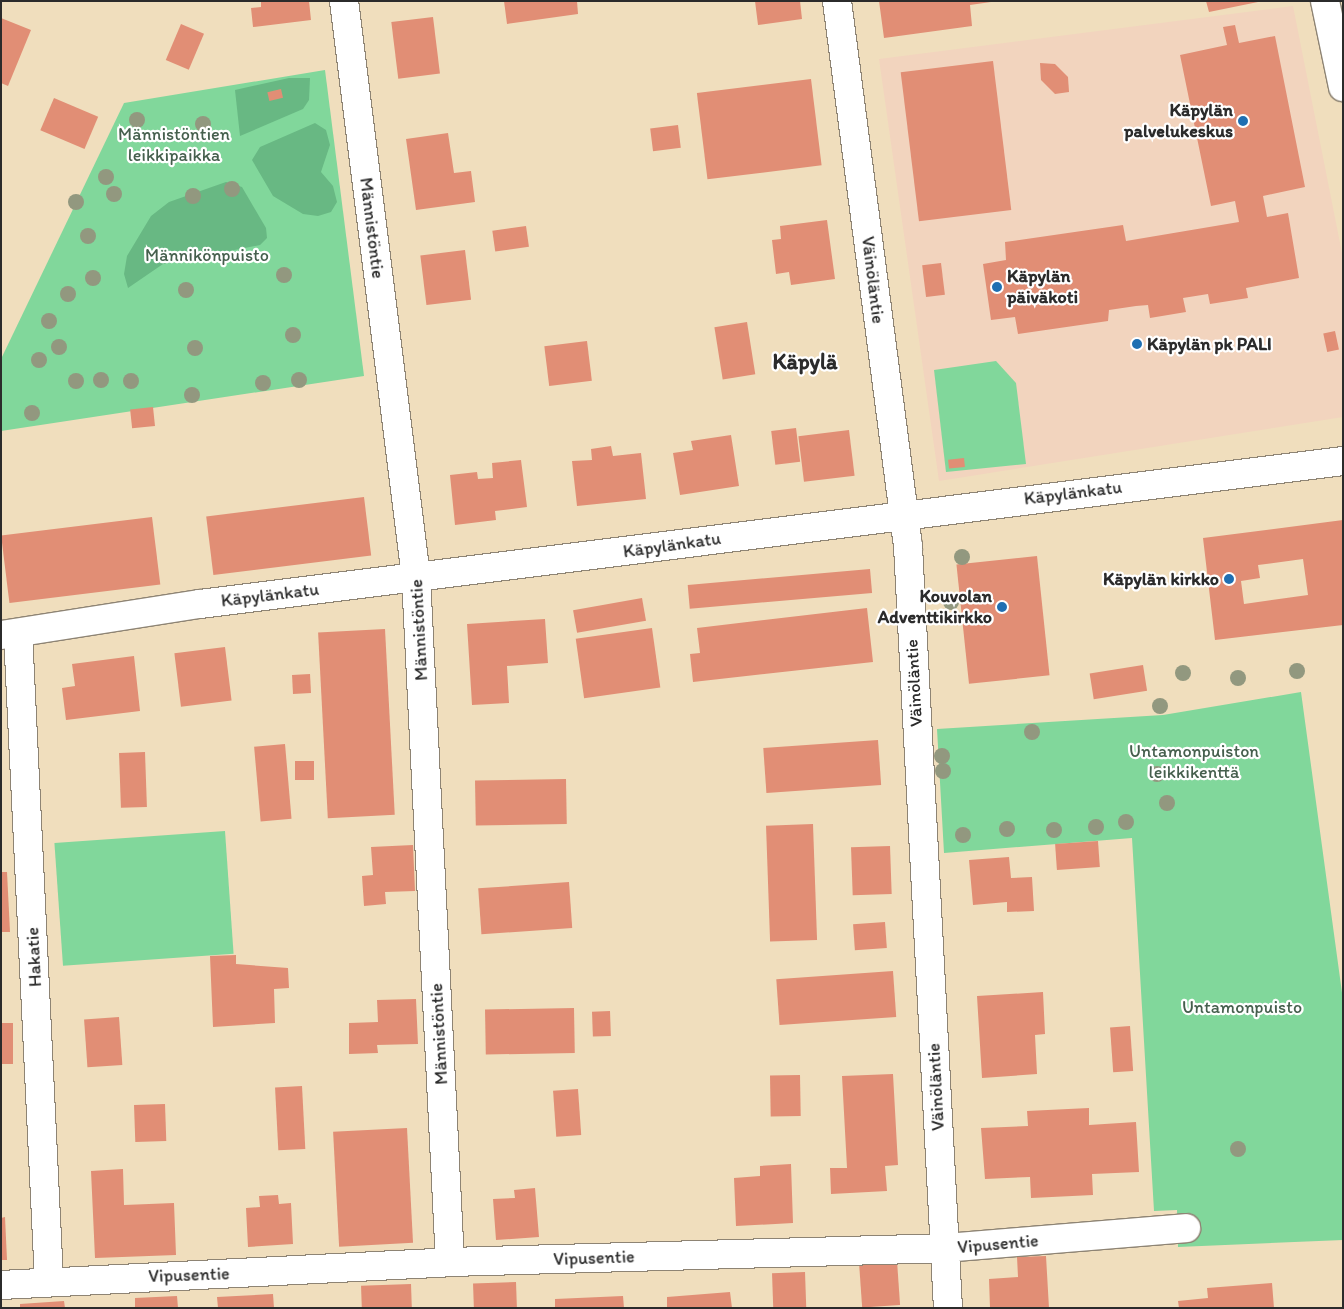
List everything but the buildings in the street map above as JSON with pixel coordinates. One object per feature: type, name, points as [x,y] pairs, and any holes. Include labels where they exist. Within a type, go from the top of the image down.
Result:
[{"type":"street","name":"Männistöntie","points":[[344,1],[416,577],[450,1262]]},
{"type":"street","name":"Väinöläntie","points":[[837,1],[906,514],[948,1308]]},
{"type":"street","points":[[1325,1],[1343,87]]},
{"type":"street","name":"Käpylänkatu","points":[[9,634],[416,577],[906,514],[1343,461]]},
{"type":"street","name":"Hakatie","points":[[9,634],[49,1281]]},
{"type":"street","name":"Vipusentie","points":[[1,1285],[49,1281],[450,1262],[945,1248],[1186,1228]]},
{"type":"shaded area","points":[[1293,6],[1343,258],[1343,417],[939,481],[879,59]]},
{"type":"green space","name":"Männikönpuisto","points":[[325,70],[364,376],[1,431],[1,359],[124,103]]},
{"type":"green space","points":[[289,78],[310,78],[309,100],[303,109],[240,136],[235,90]]},
{"type":"green space","points":[[315,123],[326,130],[330,145],[321,172],[333,186],[337,202],[331,212],[318,216],[303,214],[273,196],[252,160],[260,147]]},
{"type":"green space","points":[[226,182],[242,187],[266,228],[267,238],[260,245],[163,264],[128,288],[124,274],[127,256],[151,216],[169,202]]},
{"type":"green space","points":[[996,361],[1016,383],[1026,464],[946,472],[934,370]]},
{"type":"green space","name":"Untamonpuisto","points":[[1301,692],[1343,1000],[1343,1240],[1178,1247],[1177,1210],[1154,1211],[1132,838],[944,853],[937,729],[1163,715]]},
{"type":"green space","points":[[225,831],[234,954],[63,966],[54,843]]},
{"type":"place","name":"Käpylän palvelukeskus","points":[[1243,121]]},
{"type":"place","name":"Käpylän päiväkoti","points":[[997,287]]},
{"type":"place","name":"Käpylän pk PALI","points":[[1137,344]]},
{"type":"place","name":"Käpylän kirkko","points":[[1229,579]]},
{"type":"place","name":"Kouvolan Adventtikirkko","points":[[1002,607]]},
{"type":"district","name":"Käpylä","points":[[805,362]]},
{"type":"park label","name":"Männistöntien leikkipaikka","points":[[174,145]]},
{"type":"park label","name":"Untamonpuiston leikkikenttä","points":[[1194,762]]}]
